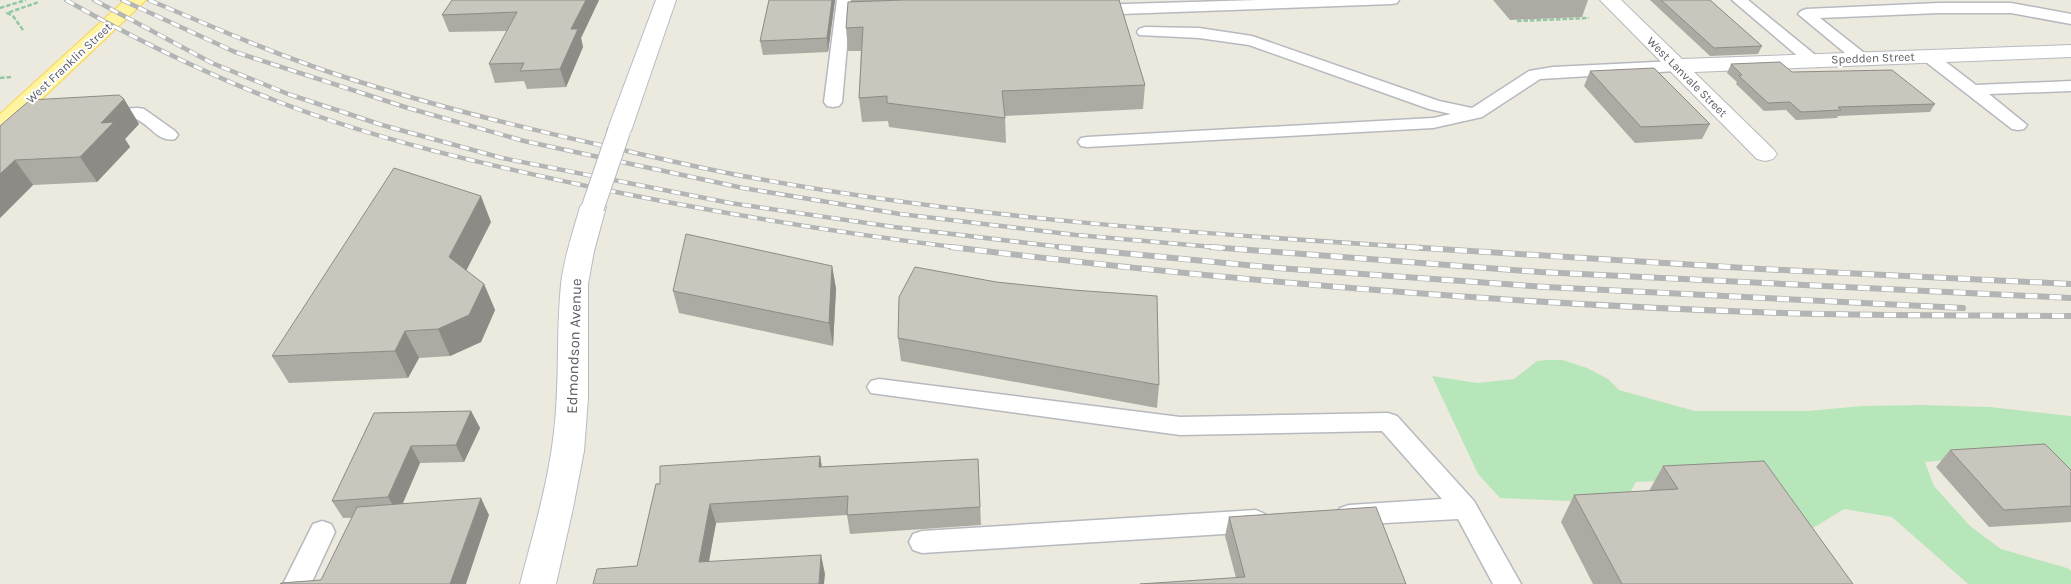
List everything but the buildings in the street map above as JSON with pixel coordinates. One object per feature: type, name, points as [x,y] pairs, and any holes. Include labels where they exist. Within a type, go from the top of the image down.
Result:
[{"type":"main road","name":"West Franklin Street","points":[[4,123],[136,0]]},
{"type":"main road","name":"Edmondson Avenue","points":[[538,584],[561,492],[570,434],[574,392],[574,294],[577,270],[593,206],[666,0]]},
{"type":"main road","name":"West Lanvale Street","points":[[1610,0],[1765,154]]},
{"type":"main road","name":"Spedden Street","points":[[1676,66],[2071,51]]},
{"type":"lane","points":[[833,102],[844,0]]},
{"type":"lane","points":[[1078,11],[1392,0]]},
{"type":"lane","points":[[1740,0],[1813,60]]},
{"type":"lane","points":[[1862,59],[1806,14],[1939,8],[2011,8],[2071,19]]},
{"type":"lane","points":[[842,19],[891,17]]},
{"type":"lane","points":[[1145,32],[1199,33],[1252,41],[1434,105],[1476,113]]},
{"type":"lane","points":[[1928,56],[2018,125]]},
{"type":"lane","points":[[1087,142],[1433,123],[1476,113],[1535,75],[1553,72],[1676,66]]},
{"type":"lane","points":[[1972,90],[2071,86]]},
{"type":"lane","points":[[89,115],[138,113],[168,136]]},
{"type":"lane","points":[[4,123],[31,118]]},
{"type":"lane","points":[[879,387],[1180,426],[1388,422],[1465,508],[1507,584]]},
{"type":"lane","points":[[1327,516],[1465,508]]},
{"type":"lane","points":[[922,542],[1278,519]]},
{"type":"lane","points":[[297,584],[322,532]]},
{"type":"path","points":[[0,8],[26,0]]},
{"type":"path","points":[[23,30],[12,16],[7,13],[39,2]]},
{"type":"path","points":[[1517,21],[1594,17]]},
{"type":"green space","points":[[1563,360],[1587,368],[1608,379],[1619,390],[1695,411],[1808,411],[1862,406],[1921,405],[1990,407],[2071,416],[2071,498],[2027,453],[1925,462],[1934,486],[1970,526],[2001,549],[2067,568],[2071,571],[2071,584],[1968,584],[1892,517],[1844,509],[1813,528],[1793,529],[1742,477],[1636,482],[1627,498],[1591,502],[1500,498],[1478,474],[1432,376],[1477,383],[1514,379],[1537,361]]},
{"type":"railway","points":[[66,0],[142,41],[194,66],[274,100],[351,127],[430,150],[591,187],[683,205],[822,229],[962,248]]},
{"type":"railway","points":[[94,0],[212,63],[288,94],[382,125],[502,158],[730,203],[894,227],[1067,248]]},
{"type":"railway","points":[[122,0],[235,52],[408,108],[524,141],[743,188],[900,214],[1076,235],[1225,248]]},
{"type":"railway","points":[[149,0],[286,56],[332,73],[403,95],[546,133],[737,175],[921,204],[1089,223],[1174,231],[1427,248]]},
{"type":"railway","points":[[951,247],[1263,280],[1575,304],[1819,314],[2071,316]]},
{"type":"railway","points":[[1059,247],[1067,248]]},
{"type":"railway","points":[[1211,247],[1540,272],[2071,298]]},
{"type":"railway","points":[[1407,247],[1761,269],[2071,284]]},
{"type":"railway","points":[[1067,248],[1277,268],[1546,287],[1963,308]]}]
